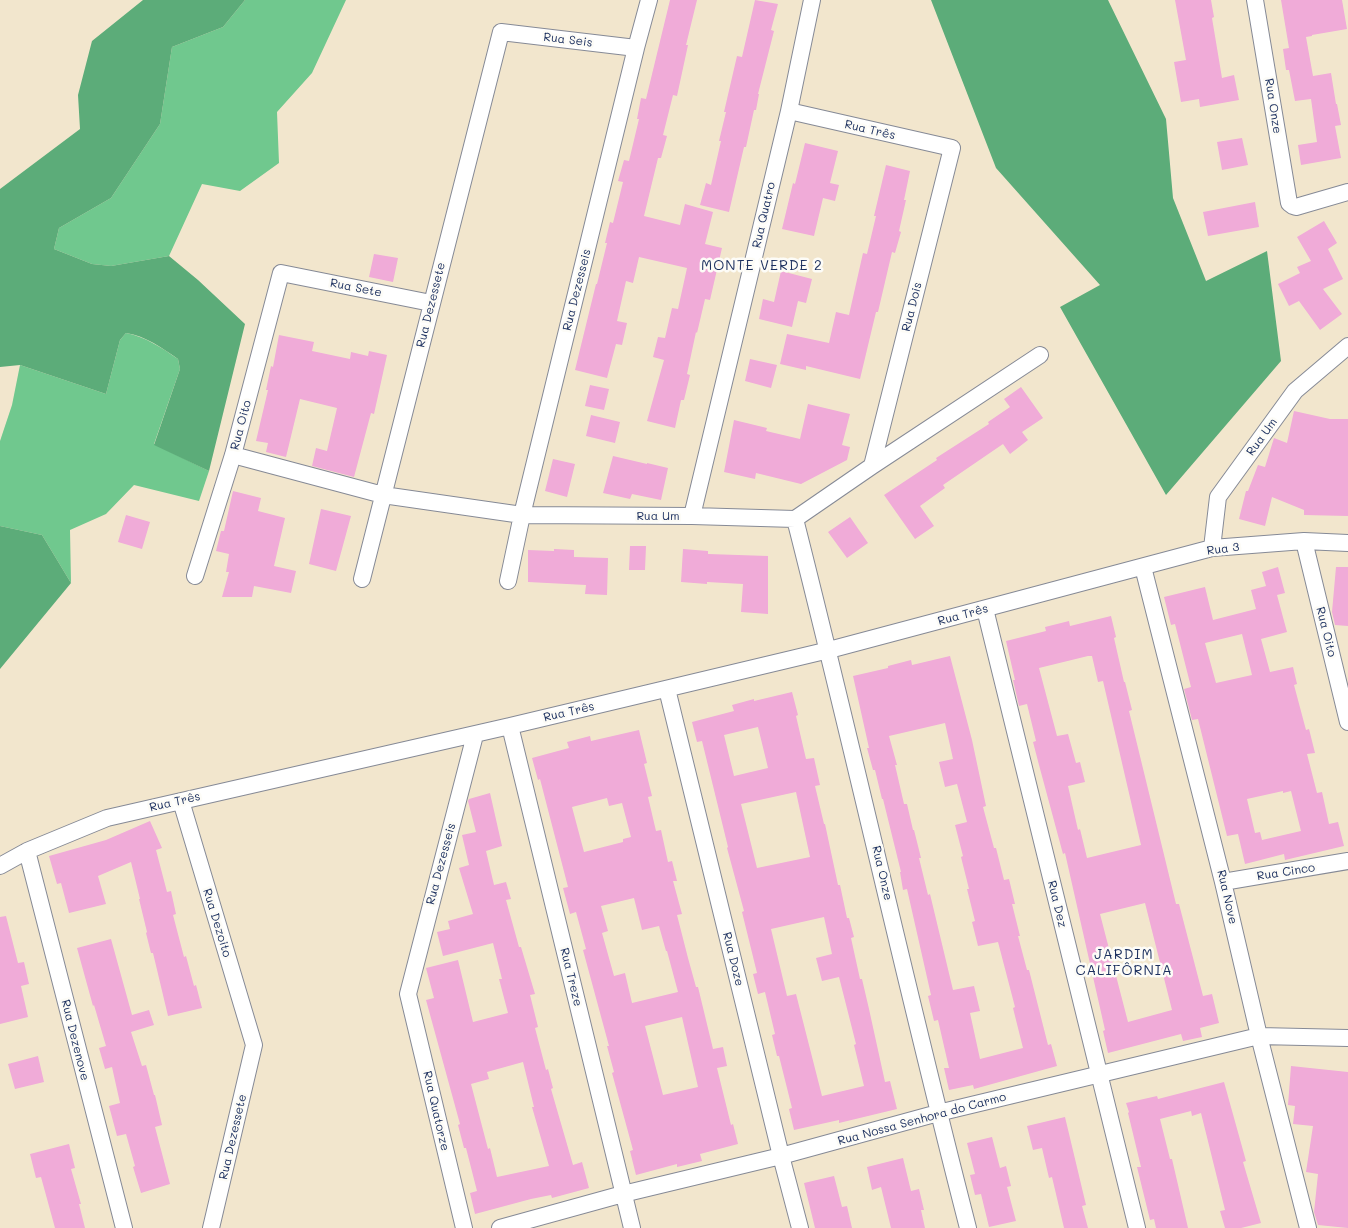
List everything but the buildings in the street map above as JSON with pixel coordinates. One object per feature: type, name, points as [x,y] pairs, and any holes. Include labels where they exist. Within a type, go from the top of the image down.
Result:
[{"type":"street","name":"Rua Dezesseis","points":[[508,581],[522,516],[649,0]]},
{"type":"street","name":"Rua Quatro","points":[[692,516],[788,112],[812,0]]},
{"type":"street","name":"Rua Onze","points":[[1256,0],[1289,203],[1296,207],[1348,192]]},
{"type":"street","name":"Rua Seis","points":[[501,32],[636,48]]},
{"type":"street","name":"Rua Dezessete","points":[[362,579],[501,32]]},
{"type":"street","name":"Rua Três","points":[[788,112],[952,148]]},
{"type":"street","name":"Rua Dois","points":[[872,466],[952,148]]},
{"type":"street","name":"Rua Sete","points":[[281,273],[431,303]]},
{"type":"street","name":"Rua Oito","points":[[195,576],[233,455],[281,273]]},
{"type":"street","name":"Rua Um","points":[[1212,548],[1218,497],[1295,391],[1345,352]]},
{"type":"street","points":[[795,519],[1040,355]]},
{"type":"street","name":"Rua Um","points":[[233,455],[383,495],[522,516],[692,516],[795,519]]},
{"type":"street","name":"Rua Onze","points":[[795,519],[829,650],[938,1112],[968,1228]]},
{"type":"street","name":"Rua Oito","points":[[1304,541],[1347,713]]},
{"type":"street","name":"Rua 3","points":[[1143,567],[1212,548],[1304,541],[1348,543]]},
{"type":"street","name":"Rua Três","points":[[0,866],[27,851],[107,818],[510,726],[829,650],[1143,567]]},
{"type":"street","name":"Rua Nove","points":[[1143,567],[1308,1228]]},
{"type":"street","name":"Rua Dez","points":[[985,609],[1138,1228]]},
{"type":"street","name":"Rua Doze","points":[[667,689],[800,1228]]},
{"type":"street","name":"Rua Treze","points":[[510,726],[632,1228]]},
{"type":"street","name":"Rua Dezesseis","points":[[408,994],[475,734]]},
{"type":"street","name":"Rua Dezoito","points":[[181,801],[254,1045]]},
{"type":"street","name":"Rua Dezenove","points":[[27,851],[124,1228]]},
{"type":"street","name":"Rua Cinco","points":[[1223,882],[1348,861]]},
{"type":"street","name":"Rua Quatorze","points":[[408,994],[464,1228]]},
{"type":"street","name":"Rua Nossa Senhora do Carmo","points":[[500,1228],[623,1194],[781,1156],[938,1112],[1259,1036],[1348,1038]]},
{"type":"street","name":"Rua Dezessete","points":[[211,1228],[254,1045]]},
{"type":"green space","points":[[143,0],[245,0],[223,27],[172,47],[160,124],[111,198],[59,228],[54,249],[92,264],[111,266],[169,256],[245,324],[209,471],[154,445],[180,369],[178,359],[147,340],[126,333],[120,340],[106,394],[20,365],[0,367],[0,189],[80,129],[78,95],[92,41]]},
{"type":"green space","points":[[245,0],[346,0],[312,73],[277,112],[279,163],[240,191],[202,184],[169,256],[111,266],[92,264],[54,249],[59,228],[111,198],[160,124],[172,47],[223,27]]},
{"type":"green space","points":[[931,0],[1108,0],[1166,119],[1173,198],[1206,281],[1267,251],[1281,361],[1166,495],[1060,307],[1100,285],[996,168]]},
{"type":"green space","points":[[126,333],[147,340],[178,359],[180,369],[154,444],[209,471],[199,501],[134,485],[106,514],[70,530],[71,583],[42,535],[0,526],[0,441],[12,405],[20,365],[106,394],[120,340]]},
{"type":"green space","points":[[0,526],[42,535],[71,583],[0,669]]},
{"type":"district","name":"MONTE VERDE 2","points":[[762,266]]},
{"type":"district","name":"JARDIM CALIFÔRNIA","points":[[1124,964]]}]
